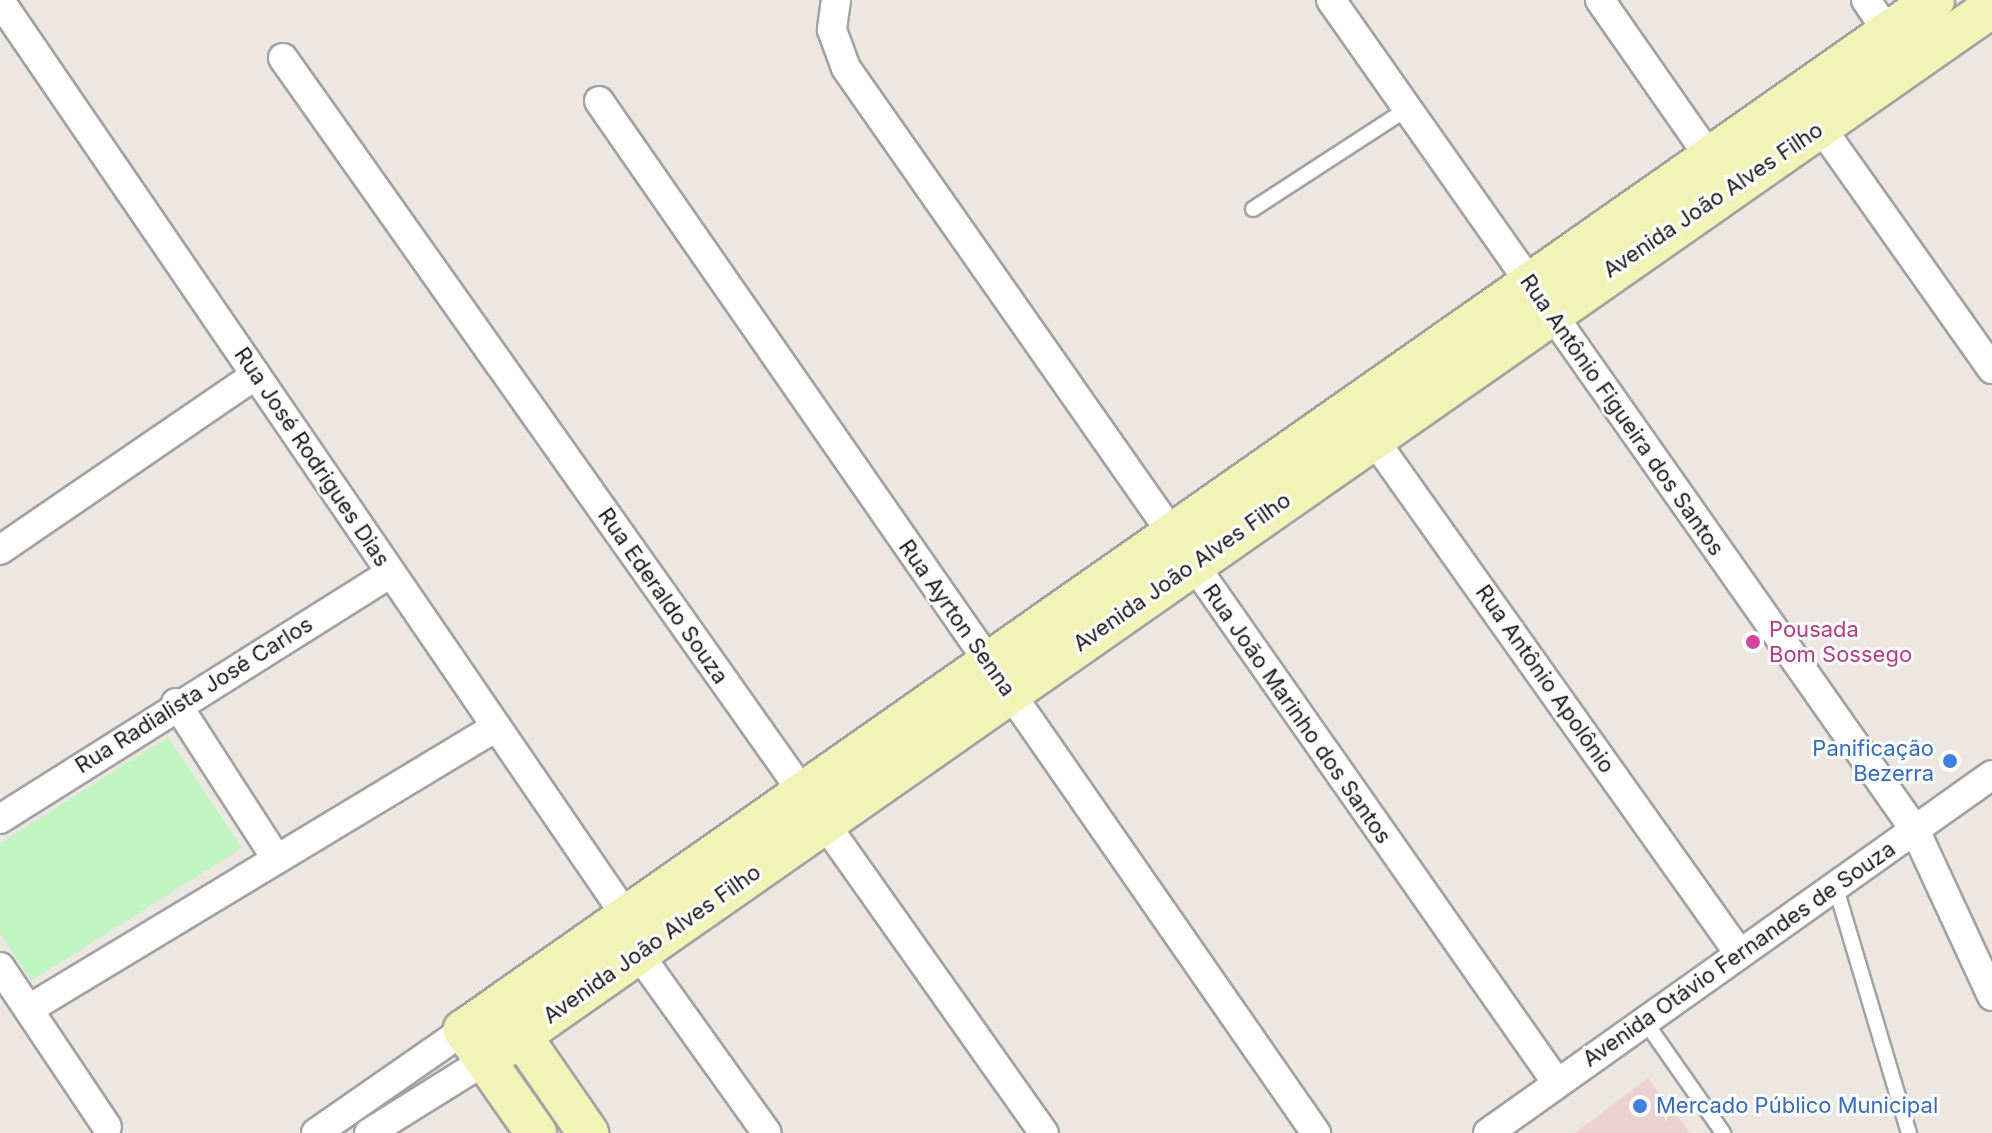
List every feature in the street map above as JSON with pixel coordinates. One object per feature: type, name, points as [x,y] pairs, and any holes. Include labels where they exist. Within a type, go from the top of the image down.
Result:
[{"type":"street","name":"Rua João Marinho dos Santos","points":[[836,0],[832,30],[846,68],[1557,1083]]},
{"type":"street","name":"Rua Antônio Figueira dos Santos","points":[[1331,0],[1915,830],[1992,996]]},
{"type":"street","points":[[1600,0],[1708,155]]},
{"type":"street","name":"Avenida João Alves Filho","points":[[1538,296],[1708,155],[1809,111],[1877,16],[1934,0]]},
{"type":"street","name":"Rua José Rodrigues Dias","points":[[0,1],[624,913]]},
{"type":"street","name":"Avenida João Alves Filho","points":[[316,1133],[475,1045],[521,1037],[638,953],[813,808],[1538,296],[1809,111],[1992,7]]},
{"type":"street","name":"Rua Ederaldo Souza","points":[[283,58],[1044,1133]]},
{"type":"street","name":"Rua Ayrton Senna","points":[[599,101],[1316,1133]]},
{"type":"street","points":[[1809,111],[1992,369]]},
{"type":"street","points":[[0,549],[256,375]]},
{"type":"street","name":"Rua Antônio Apolônio","points":[[1362,422],[1739,953]]},
{"type":"street","name":"Rua Radialista José Carlos","points":[[0,819],[176,703],[390,573]]},
{"type":"street","points":[[176,703],[276,858]]},
{"type":"street","points":[[29,1009],[496,727]]},
{"type":"street","name":"Avenida Otávio Fernandes de Souza","points":[[1488,1133],[1992,775]]},
{"type":"street","name":"Avenida João Alves Filho","points":[[369,1133],[475,1045],[499,1004],[624,913],[813,808]]},
{"type":"street","points":[[638,953],[767,1133]]},
{"type":"street","points":[[0,967],[107,1127]]},
{"type":"street","points":[[499,1004],[588,1133]]},
{"type":"street","points":[[475,1045],[536,1133]]},
{"type":"lane","points":[[1253,209],[1407,109]]},
{"type":"lane","points":[[1835,885],[1909,1133]]},
{"type":"lane","points":[[1644,1020],[1723,1133]]},
{"type":"shaded area","name":"Mercado Público Municipal","points":[[1648,1078],[1690,1133],[1575,1133]]},
{"type":"green space","points":[[168,737],[242,848],[31,981],[0,933],[0,843]]},
{"type":"place","name":"Pousada Bom Sossego","points":[[1753,642]]},
{"type":"place","name":"Panificação Bezerra","points":[[1950,761]]},
{"type":"place","name":"Mercado Público Municipal","points":[[1640,1106]]}]
